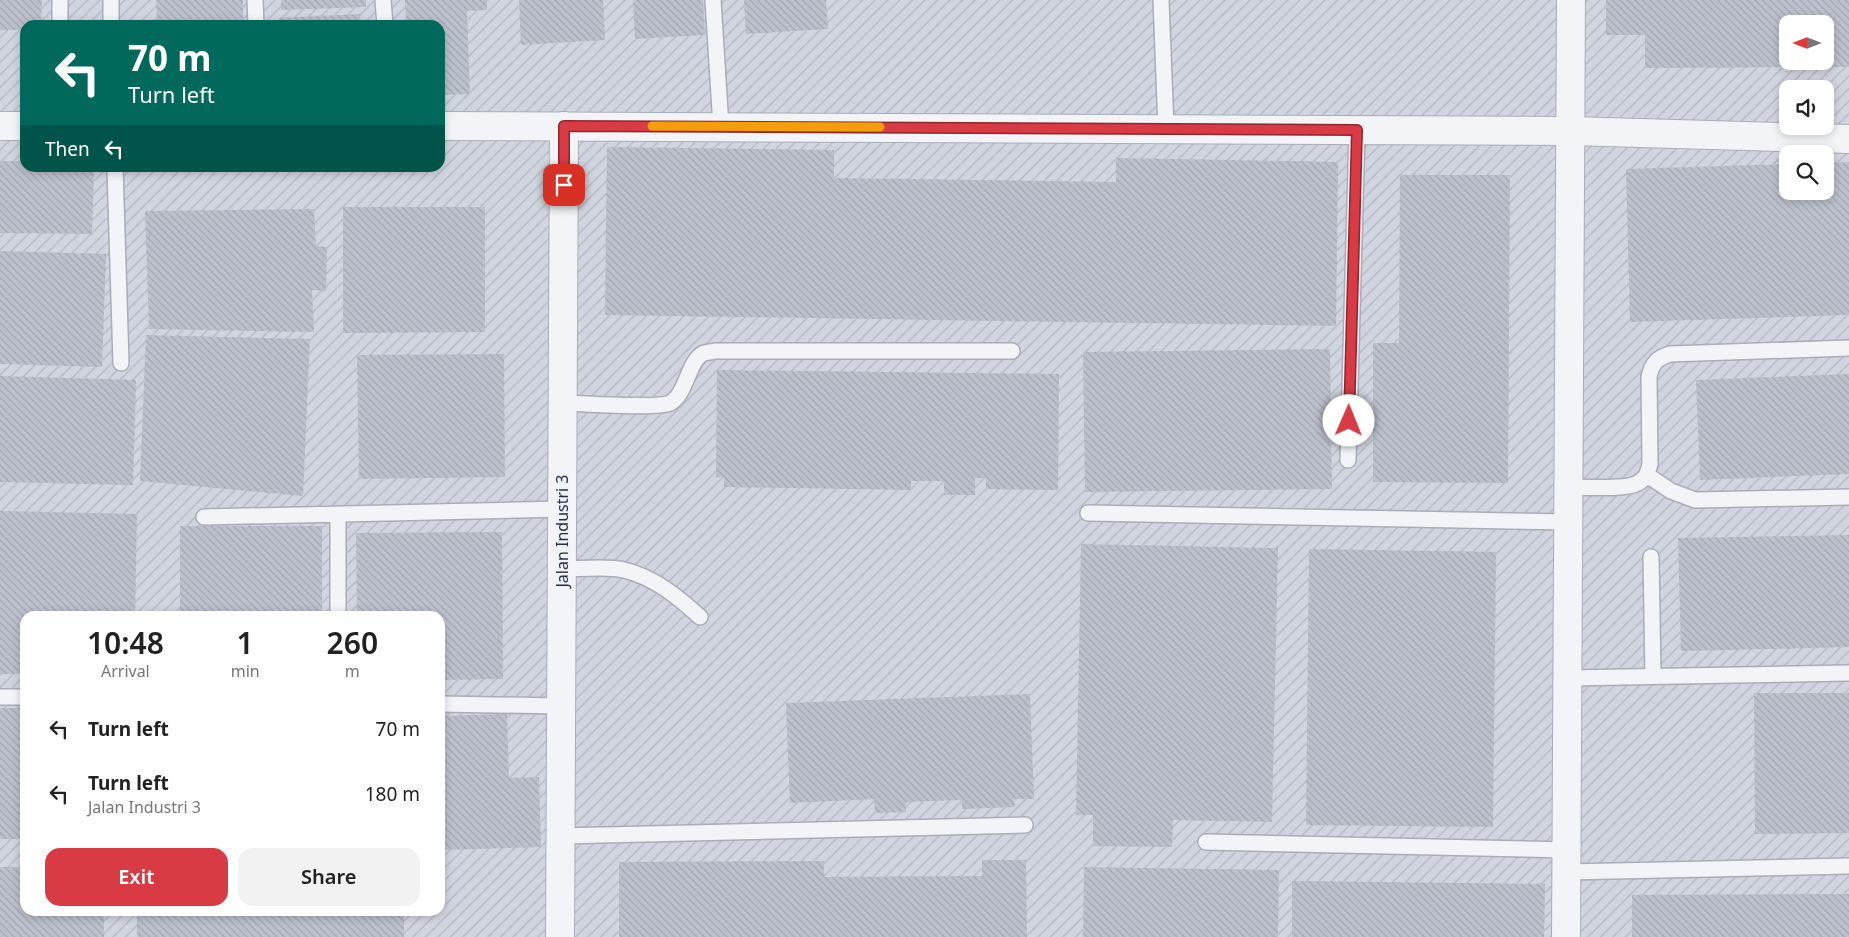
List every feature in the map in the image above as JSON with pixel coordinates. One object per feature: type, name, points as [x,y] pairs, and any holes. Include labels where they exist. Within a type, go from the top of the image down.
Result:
[{"type":"street","points":[[1566,937],[1572,0]]},
{"type":"street","points":[[0,126],[20,126]]},
{"type":"street","points":[[445,126],[1572,131],[1849,139]]},
{"type":"street","name":"Jalan Industri 3","points":[[560,937],[564,126]]},
{"type":"lane","points":[[60,0],[60,20]]},
{"type":"lane","points":[[111,0],[111,20]]},
{"type":"lane","points":[[255,0],[256,20]]},
{"type":"lane","points":[[383,0],[385,20]]},
{"type":"lane","points":[[713,0],[721,126]]},
{"type":"lane","points":[[1161,0],[1166,129]]},
{"type":"lane","points":[[1348,460],[1357,130]]},
{"type":"lane","points":[[115,172],[121,363]]},
{"type":"lane","points":[[1568,487],[1628,486],[1639,483],[1647,475],[1650,464],[1649,377],[1652,366],[1660,358],[1670,354],[1849,348]]},
{"type":"lane","points":[[563,403],[653,406],[670,403],[682,390],[696,361],[703,353],[715,351],[1012,351]]},
{"type":"lane","points":[[1647,475],[1671,491],[1695,500],[1849,497]]},
{"type":"lane","points":[[204,517],[562,509]]},
{"type":"lane","points":[[1088,513],[1568,522]]},
{"type":"lane","points":[[338,514],[338,609]]},
{"type":"lane","points":[[1651,557],[1653,676]]},
{"type":"lane","points":[[562,569],[624,569],[653,581],[680,598],[700,617]]},
{"type":"lane","points":[[1567,678],[1849,673]]},
{"type":"lane","points":[[0,697],[20,697]]},
{"type":"lane","points":[[445,704],[561,706]]},
{"type":"lane","points":[[560,836],[1025,825]]},
{"type":"lane","points":[[1206,842],[1566,861],[1849,866]]},
{"type":"shaded area","points":[[0,0],[1849,0],[1849,937],[0,937]]},
{"type":"building","points":[[0,0],[42,0],[41,20],[20,20],[20,30],[0,30]]},
{"type":"building","points":[[156,0],[243,0],[243,20],[157,20]]},
{"type":"building","points":[[281,0],[366,0],[366,7],[281,10]]},
{"type":"building","points":[[405,0],[487,0],[487,10],[467,11],[470,94],[445,95],[445,20],[406,20]]},
{"type":"building","points":[[519,0],[603,0],[605,40],[521,45]]},
{"type":"building","points":[[633,0],[703,0],[705,35],[635,39]]},
{"type":"building","points":[[744,0],[826,0],[828,29],[746,34]]},
{"type":"building","points":[[1606,0],[1849,0],[1849,67],[1834,67],[1834,15],[1779,15],[1779,67],[1645,68],[1645,35],[1606,35]]},
{"type":"building","points":[[360,14],[361,20],[279,20],[279,18]]},
{"type":"building","points":[[607,147],[834,150],[834,178],[1116,182],[1116,158],[1338,162],[1336,326],[605,315]]},
{"type":"building","points":[[0,161],[20,161],[20,172],[94,172],[92,234],[0,233]]},
{"type":"building","points":[[1849,162],[1849,315],[1630,322],[1626,169],[1779,164],[1779,200],[1834,200],[1834,163]]},
{"type":"building","points":[[1400,175],[1510,175],[1508,483],[1373,482],[1373,343],[1399,343]]},
{"type":"building","points":[[343,207],[485,207],[485,332],[343,333]]},
{"type":"building","points":[[314,209],[316,246],[327,247],[326,291],[312,290],[314,332],[149,329],[145,211]]},
{"type":"building","points":[[0,251],[106,254],[102,367],[0,364]]},
{"type":"building","points":[[146,335],[310,339],[303,496],[140,481]]},
{"type":"building","points":[[1330,349],[1332,489],[1085,492],[1083,352]]},
{"type":"building","points":[[504,354],[505,477],[359,479],[357,355]]},
{"type":"building","points":[[717,370],[1059,374],[1058,490],[986,489],[986,478],[975,478],[975,495],[944,495],[944,481],[911,481],[911,490],[724,487],[724,477],[716,477]]},
{"type":"building","points":[[1849,374],[1849,474],[1700,480],[1696,380]]},
{"type":"building","points":[[0,376],[136,380],[133,485],[0,482]]},
{"type":"building","points":[[0,511],[137,514],[135,611],[20,611],[20,674],[0,674]]},
{"type":"building","points":[[180,526],[322,526],[322,611],[180,611]]},
{"type":"building","points":[[502,532],[503,679],[445,680],[445,611],[357,611],[356,533]]},
{"type":"building","points":[[1849,535],[1849,647],[1681,651],[1678,538]]},
{"type":"building","points":[[1081,544],[1278,548],[1272,822],[1173,820],[1172,847],[1093,846],[1093,815],[1076,815]]},
{"type":"building","points":[[1309,549],[1496,552],[1493,827],[1306,825]]},
{"type":"building","points":[[1754,693],[1849,693],[1849,833],[1755,834]]},
{"type":"building","points":[[1030,694],[1034,799],[1014,799],[1015,807],[962,809],[962,800],[906,802],[906,812],[875,813],[874,799],[790,803],[786,703]]},
{"type":"building","points":[[0,708],[20,708],[20,839],[0,839]]},
{"type":"building","points":[[507,714],[509,778],[539,777],[541,847],[445,850],[445,716]]},
{"type":"building","points":[[982,860],[1026,860],[1027,937],[619,937],[619,862],[824,861],[824,877],[982,876]]},
{"type":"building","points":[[0,867],[20,867],[20,916],[104,916],[104,937],[0,937]]},
{"type":"building","points":[[1084,867],[1279,870],[1278,937],[1083,937]]},
{"type":"building","points":[[1292,881],[1545,884],[1544,937],[1292,937]]},
{"type":"building","points":[[1849,894],[1849,937],[1632,937],[1632,895]]},
{"type":"building","points":[[137,916],[404,916],[404,937],[137,937]]},
{"type":"slow traffic","points":[[652,126],[880,127]]},
{"type":"route","points":[[564,185],[564,126],[1357,130],[1349,421]]}]
